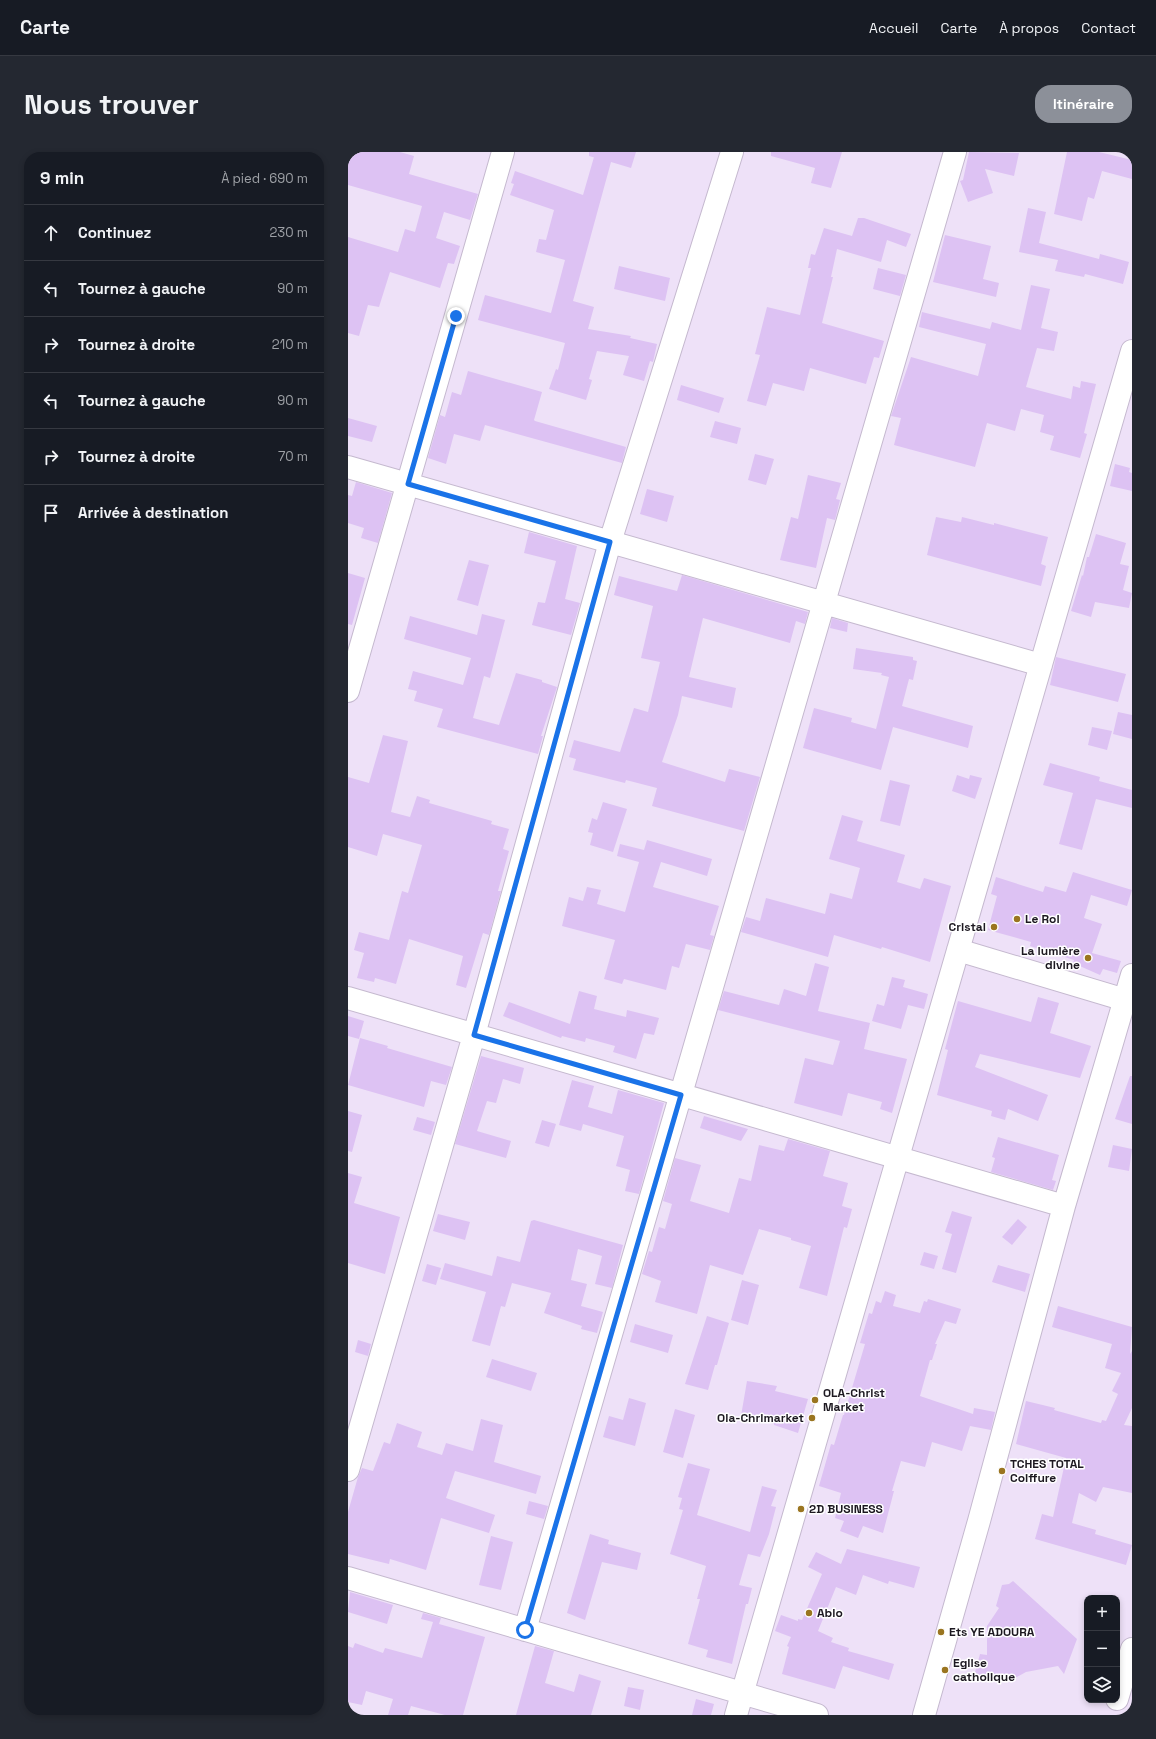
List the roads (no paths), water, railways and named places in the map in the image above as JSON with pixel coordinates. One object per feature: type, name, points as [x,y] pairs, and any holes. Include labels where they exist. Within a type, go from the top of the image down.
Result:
[{"type":"street","points":[[348,691],[503,152]]},
{"type":"street","points":[[348,1470],[474,1035],[610,542],[732,152]]},
{"type":"street","points":[[525,1630],[955,152]]},
{"type":"street","points":[[736,1715],[1132,351]]},
{"type":"street","points":[[348,467],[1041,666]]},
{"type":"street","points":[[958,950],[1128,1001]]},
{"type":"street","points":[[924,1715],[979,1521],[1064,1206],[1128,1001],[1132,975]]},
{"type":"street","points":[[348,998],[1064,1206]]},
{"type":"street","points":[[348,1578],[817,1715]]},
{"type":"street","points":[[1120,1690],[1132,1649]]},
{"type":"street","points":[[1112,1715],[1116,1703]]},
{"type":"place","name":"Le Roi","points":[[1017,919]]},
{"type":"place","name":"Cristal","points":[[994,927]]},
{"type":"place","name":"La lumière divine","points":[[1088,958]]},
{"type":"place","name":"OLA-Christ Market","points":[[815,1400]]},
{"type":"place","name":"Ola-Chrimarket","points":[[812,1418]]},
{"type":"place","name":"TCHES TOTAL Coiffure","points":[[1002,1471]]},
{"type":"place","name":"2D BUSINESS","points":[[801,1509]]},
{"type":"place","name":"Ablo","points":[[809,1613]]},
{"type":"place","name":"Ets YE ADOURA","points":[[941,1632]]},
{"type":"place","name":"Eglise catholique","points":[[945,1670]]}]
